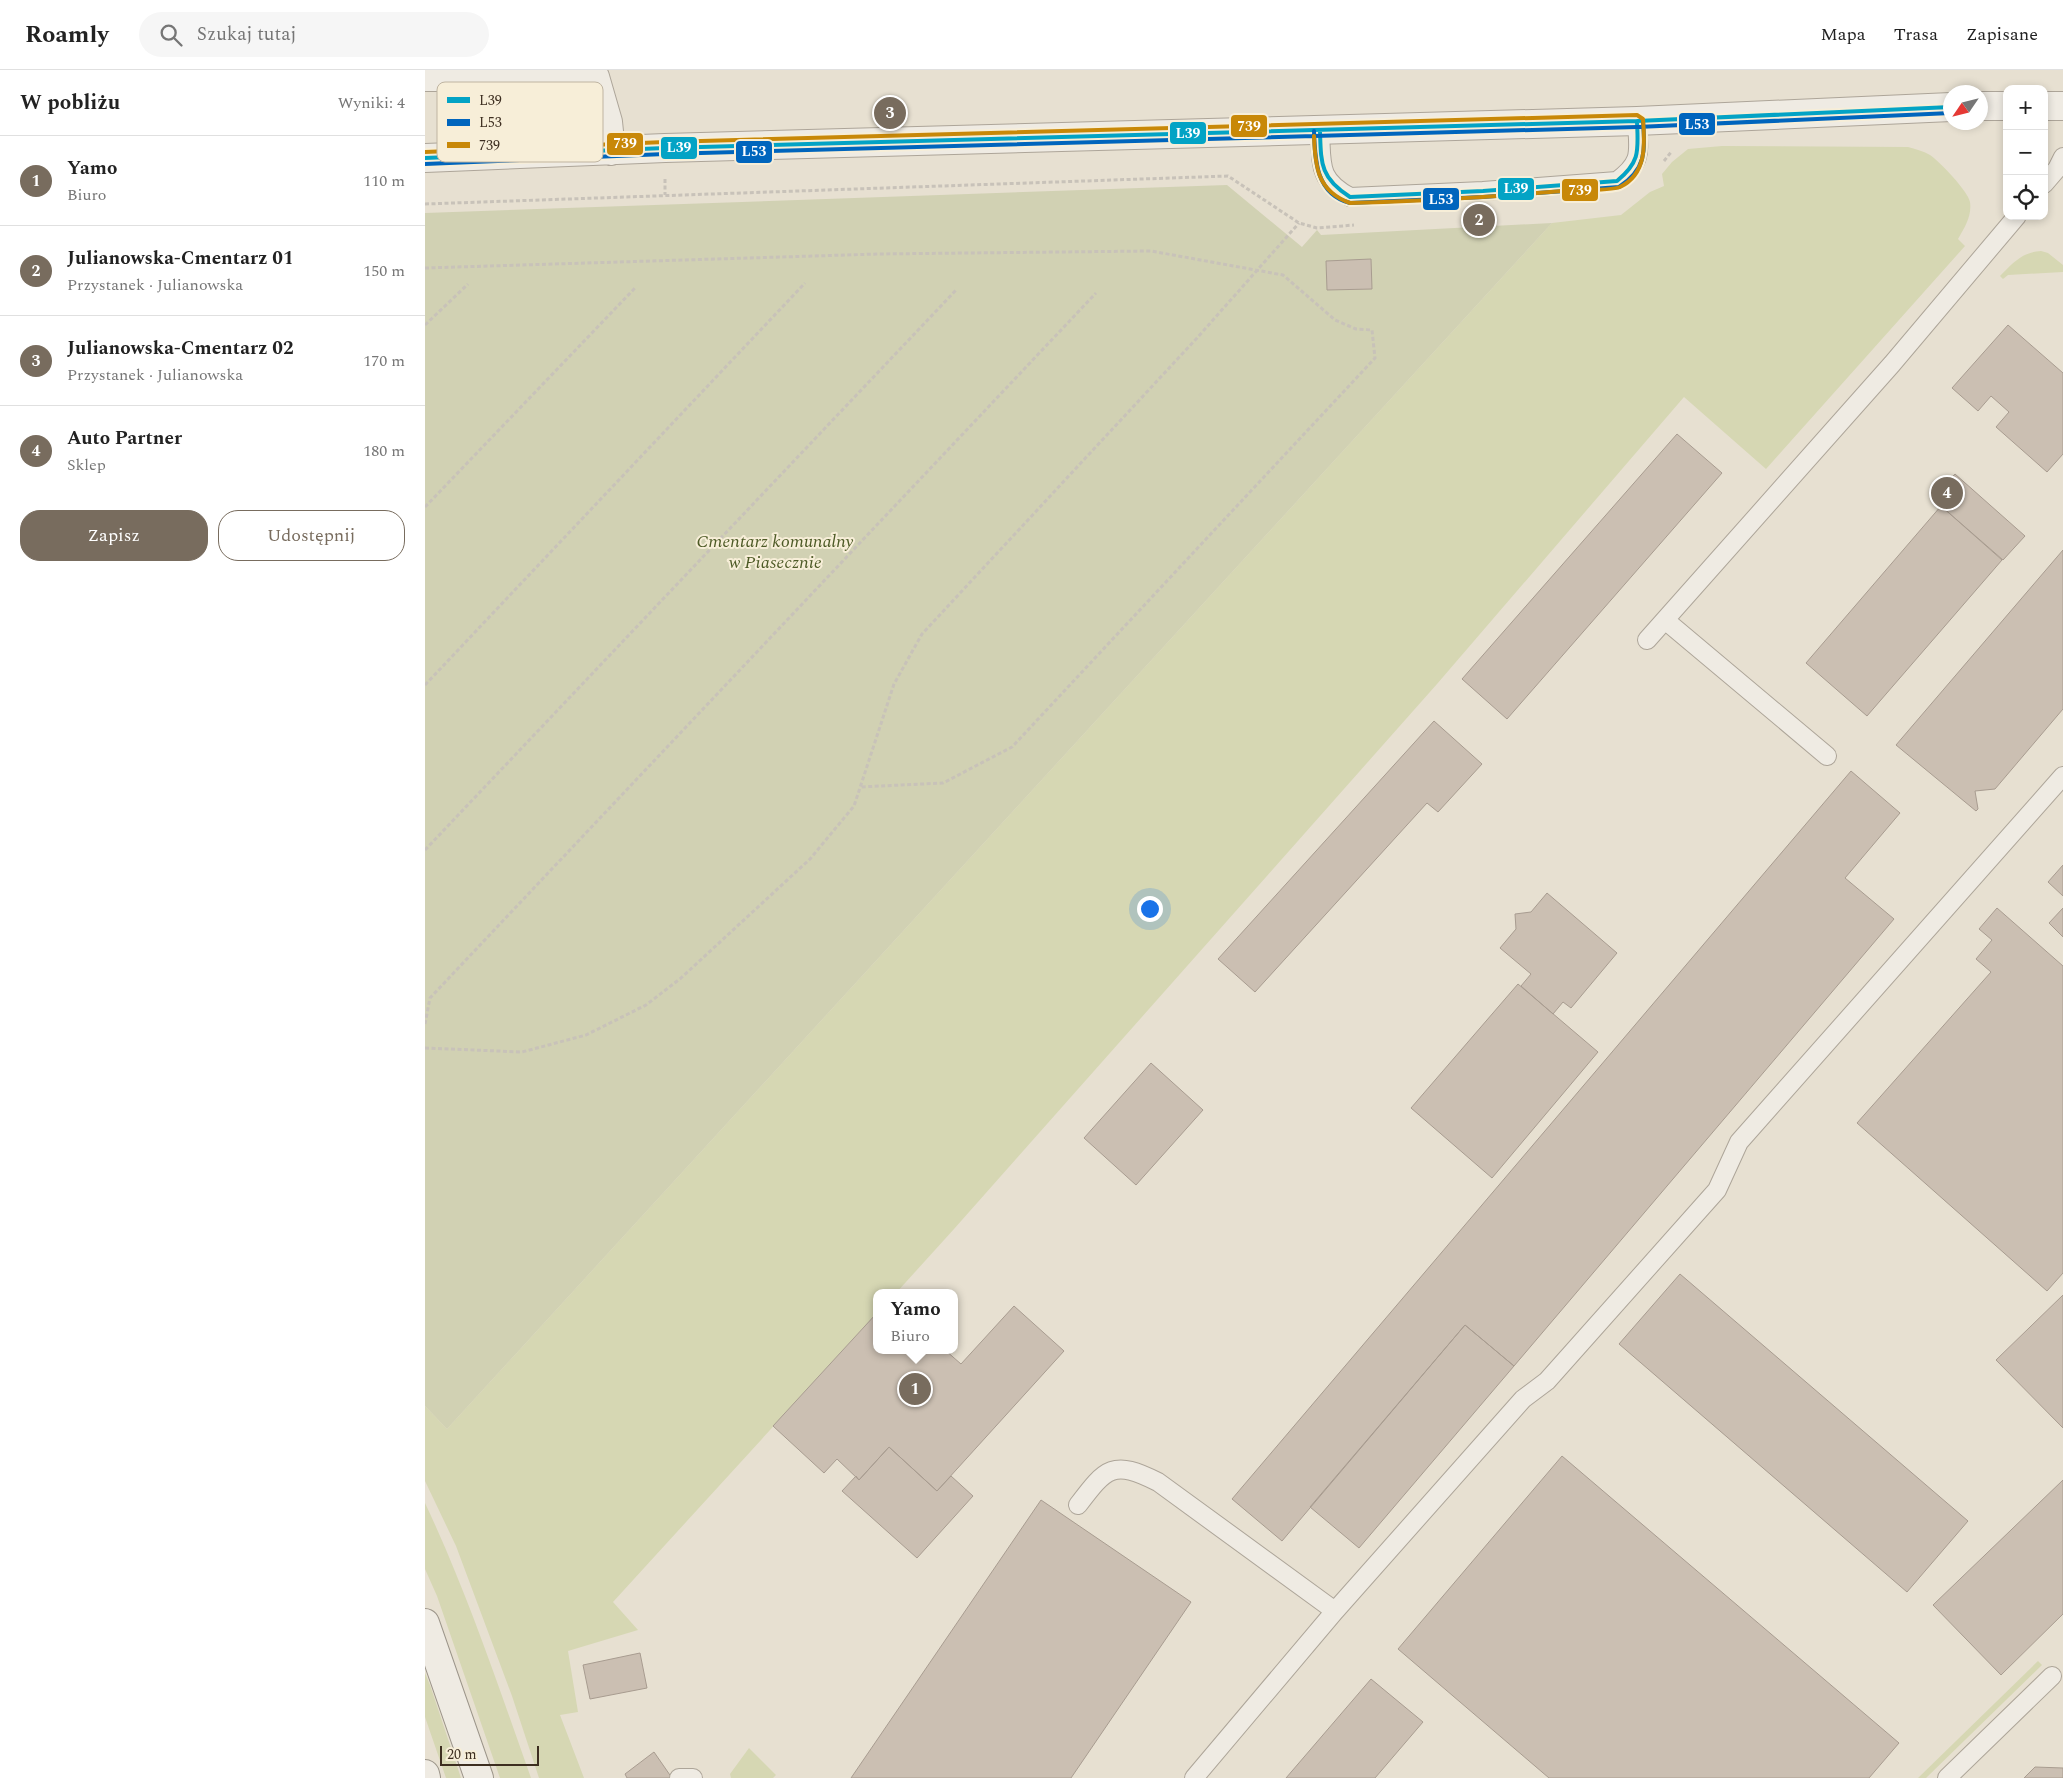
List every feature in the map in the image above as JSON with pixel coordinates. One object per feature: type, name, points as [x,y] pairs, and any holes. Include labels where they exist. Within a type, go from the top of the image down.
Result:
[{"type":"street","points":[[425,77],[595,77],[596,82]]},
{"type":"street","points":[[603,105],[608,122],[611,151]]},
{"type":"street","points":[[1988,106],[2003,106]]},
{"type":"street","points":[[2048,106],[2063,106]]},
{"type":"street","points":[[603,151],[1319,131],[1943,107]]},
{"type":"street","points":[[425,1623],[479,1778]]},
{"type":"street","points":[[425,1774],[426,1778]]},
{"type":"lane","points":[[1319,131],[1323,173],[1335,189],[1349,197],[1483,191],[1617,181],[1629,172],[1638,158],[1637,120]]},
{"type":"lane","points":[[2048,179],[2057,169],[2063,157]]},
{"type":"lane","points":[[1647,640],[1892,364],[2014,220]]},
{"type":"lane","points":[[1665,620],[1827,756]]},
{"type":"lane","points":[[1194,1778],[1335,1611],[1523,1399],[1547,1381],[1717,1190],[1739,1142],[2063,776]]},
{"type":"lane","points":[[1078,1505],[1097,1480],[1107,1471],[1118,1470],[1139,1473],[1158,1482],[1335,1611]]},
{"type":"lane","points":[[1947,1778],[2052,1676]]},
{"type":"lane","points":[[679,1778],[693,1778]]},
{"type":"path","points":[[1660,166],[1669,153],[1677,148]]},
{"type":"path","points":[[665,171],[665,195]]},
{"type":"path","points":[[425,204],[1228,176],[1299,223],[1317,228],[1355,225]]},
{"type":"path","points":[[425,1048],[522,1052],[586,1035],[646,1005],[681,978],[810,860],[854,806],[894,684],[922,634],[1258,271],[1299,223]]},
{"type":"path","points":[[425,268],[878,254],[1151,251],[1283,275],[1335,320],[1356,329],[1372,330],[1375,358],[1012,747],[943,783],[860,787]]},
{"type":"path","points":[[425,684],[805,283]]},
{"type":"path","points":[[425,325],[468,284]]},
{"type":"path","points":[[425,507],[635,288]]},
{"type":"path","points":[[425,850],[957,289]]},
{"type":"path","points":[[425,1024],[430,998],[1096,292]]},
{"type":"green space","points":[[1722,146],[1908,147],[1925,152],[1947,170],[1968,197],[1970,202],[1969,217],[1958,239],[1965,246],[1766,469],[1684,397],[1437,684],[900,1289],[873,1289],[873,1317],[613,1602],[638,1630],[568,1651],[578,1712],[560,1715],[584,1778],[539,1778],[512,1696],[456,1546],[425,1481],[425,1406],[447,1429],[1552,223],[1621,215],[1650,192],[1664,186],[1662,174],[1672,162],[1688,149]]},
{"type":"green space","name":"Cmentarz komunalny w Piasecznie","points":[[1227,185],[1302,247],[1317,230],[1321,235],[1552,223],[447,1429],[425,1406],[425,213]]},
{"type":"green space","points":[[2041,251],[2048,253],[2063,265],[2063,272],[2008,275],[2003,279],[2000,276],[2023,256]]},
{"type":"green space","points":[[425,1503],[455,1570],[531,1778],[500,1778],[437,1596],[425,1569]]},
{"type":"green space","points":[[2038,1661],[2042,1665],[1926,1778],[1918,1778]]},
{"type":"green space","points":[[425,1673],[461,1778],[446,1778],[425,1717]]},
{"type":"green space","points":[[749,1748],[776,1775],[773,1778],[731,1778],[730,1774]]},
{"type":"building","points":[[1371,259],[1372,289],[1327,290],[1326,261]]},
{"type":"building","points":[[2008,325],[2063,373],[2063,454],[2047,472],[1996,427],[2009,412],[1991,396],[1978,411],[1952,388]]},
{"type":"building","points":[[1677,434],[1722,473],[1507,719],[1462,679]]},
{"type":"building","points":[[1955,474],[2025,536],[2003,560],[1933,499]]},
{"type":"building","points":[[1941,506],[2002,560],[1867,716],[1806,663]]},
{"type":"building","points":[[2063,550],[2063,709],[1995,789],[1975,791],[1978,809],[1976,811],[1896,745]]},
{"type":"building","points":[[1434,721],[1482,764],[1438,812],[1427,803],[1255,992],[1218,959]]},
{"type":"building","points":[[1851,771],[1900,813],[1845,878],[1894,919],[1514,1366],[1465,1325],[1282,1541],[1232,1499]]},
{"type":"building","points":[[2063,865],[2063,896],[2048,882]]},
{"type":"building","points":[[1547,893],[1617,953],[1571,1008],[1563,1002],[1553,1014],[1521,986],[1531,974],[1500,948],[1516,929],[1515,914],[1531,912]]},
{"type":"building","points":[[1997,908],[2063,966],[2063,1273],[2047,1291],[1857,1123],[1991,972],[1976,959],[1992,940],[1979,929]]},
{"type":"building","points":[[2063,908],[2063,937],[2049,923]]},
{"type":"building","points":[[1518,984],[1598,1052],[1492,1178],[1411,1108]]},
{"type":"building","points":[[1151,1063],[1203,1110],[1136,1185],[1084,1138]]},
{"type":"building","points":[[1680,1274],[1968,1521],[1907,1592],[1619,1344]]},
{"type":"building","points":[[2063,1295],[2063,1428],[1996,1360]]},
{"type":"building","points":[[1014,1306],[1064,1351],[937,1491],[889,1447],[859,1480],[837,1459],[824,1473],[773,1426],[873,1317],[873,1354],[950,1354],[961,1364]]},
{"type":"building","points":[[1465,1325],[1514,1366],[1359,1548],[1310,1507]]},
{"type":"building","points":[[889,1447],[937,1491],[951,1476],[973,1496],[917,1558],[842,1491],[856,1476],[859,1480]]},
{"type":"building","points":[[1562,1456],[1899,1743],[1869,1778],[1549,1778],[1398,1649]]},
{"type":"building","points":[[2063,1480],[2063,1614],[2001,1675],[1933,1605]]},
{"type":"building","points":[[1041,1500],[1191,1602],[1071,1778],[851,1778]]},
{"type":"building","points":[[640,1653],[647,1688],[590,1699],[583,1665]]},
{"type":"building","points":[[1371,1679],[1423,1722],[1375,1778],[1286,1778]]},
{"type":"building","points":[[654,1752],[672,1778],[627,1778],[625,1774]]},
{"type":"building","points":[[2035,1767],[2063,1768],[2063,1778],[2024,1778]]},
{"type":"transit line","name":"L39","points":[[603,151],[1637,121],[1943,107]]},
{"type":"transit line","name":"L53","points":[[603,157],[1637,127],[1943,113]]},
{"type":"transit line","name":"739","points":[[603,145],[1637,115],[1643,119],[1644,148],[1640,166],[1635,174],[1629,181],[1615,188],[1350,203],[1339,198],[1324,184],[1317,167],[1314,136]]},
{"type":"transit line","name":"L39","points":[[1320,131],[1324,169],[1333,183],[1350,197],[1483,191],[1617,181],[1625,174],[1634,161],[1638,140],[1637,121]]},
{"type":"transit line","name":"L53","points":[[1314,131],[1317,165],[1324,184],[1339,199],[1350,203],[1483,197],[1619,187],[1635,173],[1642,158],[1644,150],[1643,121]]},
{"type":"transit line","name":"739","points":[[425,152],[437,152]]},
{"type":"transit line","name":"L39","points":[[425,158],[437,158]]},
{"type":"transit line","name":"L53","points":[[425,164],[473,162]]},
{"type":"place","name":"Julianowska-Cmentarz 02","points":[[890,113]]},
{"type":"place","name":"Julianowska-Cmentarz 01","points":[[1479,220]]},
{"type":"place","name":"Auto Partner","points":[[1947,493]]},
{"type":"place","name":"Yamo","points":[[915,1389]]}]
